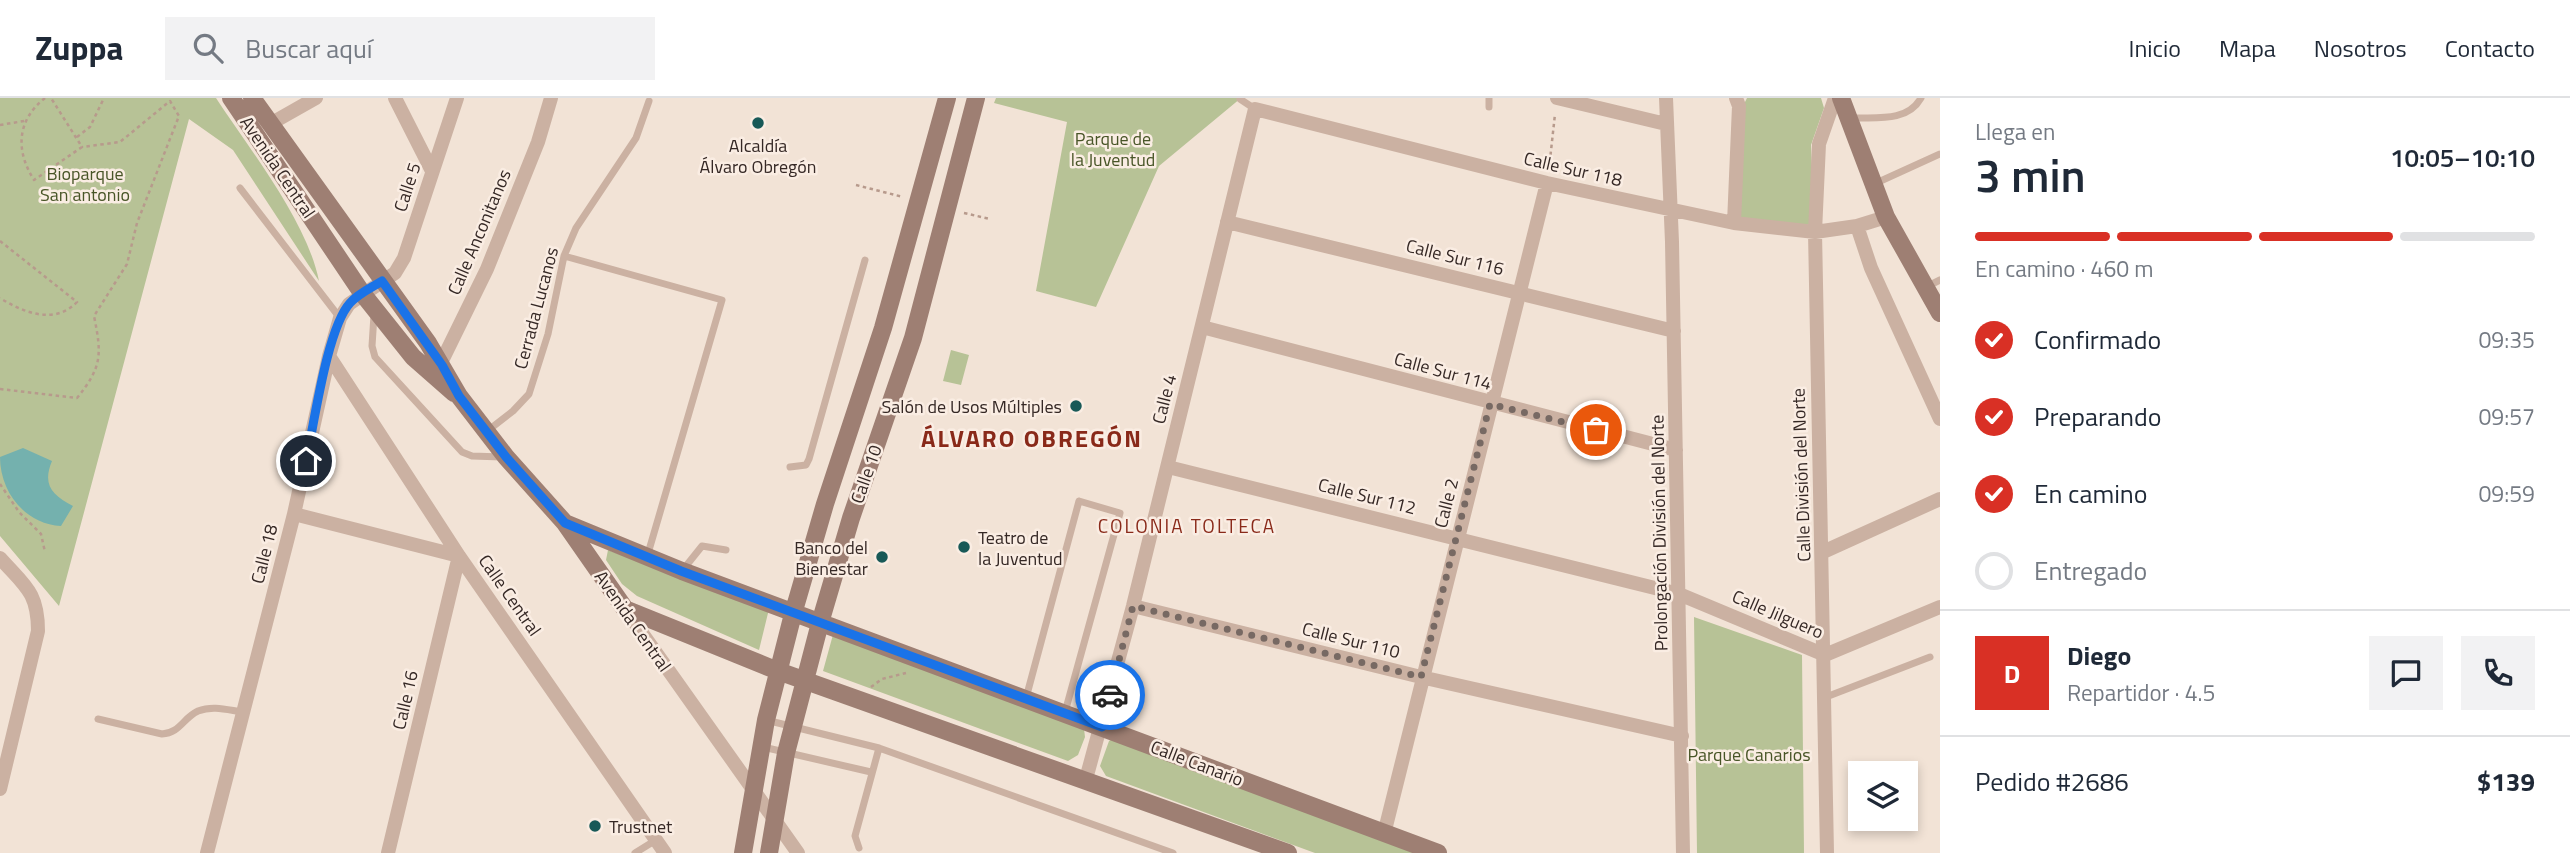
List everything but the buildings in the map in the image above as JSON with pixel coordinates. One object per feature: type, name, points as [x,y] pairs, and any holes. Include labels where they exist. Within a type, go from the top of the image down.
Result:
[{"type":"street","name":"Avenida Central","points":[[231,98],[362,293],[437,370],[506,457],[565,523],[753,793],[798,853]]},
{"type":"street","name":"Avenida Central","points":[[252,98],[382,281],[437,370]]},
{"type":"street","points":[[270,124],[316,98]]},
{"type":"street","points":[[395,98],[432,171]]},
{"type":"street","name":"Calle 5","points":[[382,281],[395,272],[404,258],[457,98]]},
{"type":"street","name":"Calle Anconitanos","points":[[437,370],[487,269],[538,142],[551,98]]},
{"type":"street","name":"Calle 10","points":[[743,853],[766,720],[793,614],[825,505],[883,328],[947,98]]},
{"type":"street","name":"Calle 10","points":[[769,853],[786,753],[804,681],[851,518],[913,338],[976,98]]},
{"type":"street","name":"Prolongación División del Norte","points":[[1666,98],[1674,331],[1683,853]]},
{"type":"street","name":"Calle División del Norte","points":[[1827,853],[1815,232],[1819,144],[1835,98]]},
{"type":"street","points":[[1841,98],[1886,217],[1933,284],[1940,313]]},
{"type":"street","points":[[1557,99],[1666,124]]},
{"type":"street","points":[[1734,223],[1740,101]]},
{"type":"street","name":"Calle Sur 118","points":[[1255,108],[1548,176],[1670,211],[1734,223],[1815,232],[1857,226],[1886,217]]},
{"type":"street","name":"Calle 4","points":[[1086,779],[1133,606],[1255,108]]},
{"type":"street","name":"Calle 2","points":[[1384,834],[1548,176]]},
{"type":"street","name":"Calle Sur 116","points":[[1227,222],[1674,331]]},
{"type":"street","points":[[1857,226],[1871,268],[1940,419]]},
{"type":"street","name":"Calle 18","points":[[207,853],[294,514],[329,356],[341,318],[349,304],[382,281]]},
{"type":"street","name":"Calle Sur 114","points":[[1202,327],[1490,404],[1676,450]]},
{"type":"street","name":"Calle Central","points":[[329,356],[459,555],[665,853]]},
{"type":"street","name":"Calle Sur 112","points":[[1168,467],[1679,594]]},
{"type":"street","points":[[1822,552],[1940,499]]},
{"type":"street","points":[[294,514],[459,555]]},
{"type":"street","name":"Calle Canario","points":[[565,523],[646,558],[793,614],[1438,853]]},
{"type":"street","name":"Calle 16","points":[[388,853],[459,555]]},
{"type":"street","points":[[0,558],[30,592],[38,608],[38,631],[0,789]]},
{"type":"street","name":"Calle Jilguero","points":[[1679,594],[1825,655],[1940,607]]},
{"type":"street","name":"Calle Sur 110","points":[[1133,606],[1421,677],[1682,736]]},
{"type":"street","points":[[625,610],[804,681],[1288,853]]},
{"type":"lane","points":[[1489,98],[1489,107]]},
{"type":"lane","points":[[1849,118],[1903,115],[1913,110],[1921,98]]},
{"type":"lane","points":[[1240,99],[1255,108]]},
{"type":"lane","name":"Cerrada Lucanos","points":[[486,432],[513,411],[529,394],[538,368],[564,256],[576,228],[636,138],[649,101]]},
{"type":"lane","points":[[1873,185],[1940,154]]},
{"type":"lane","points":[[240,188],[341,318]]},
{"type":"lane","points":[[564,256],[722,300],[646,558]]},
{"type":"lane","points":[[790,467],[806,465],[809,459],[865,260]]},
{"type":"lane","points":[[375,309],[372,346],[375,357],[462,453],[506,457]]},
{"type":"lane","points":[[1026,699],[1079,501],[1120,513],[1065,713]]},
{"type":"lane","points":[[681,571],[706,544],[726,550]]},
{"type":"lane","points":[[1826,697],[1930,657]]},
{"type":"lane","points":[[99,719],[162,734],[172,733],[198,711],[214,708],[243,712]]},
{"type":"lane","points":[[766,720],[878,748],[1173,853]]},
{"type":"lane","points":[[761,747],[871,772]]},
{"type":"lane","points":[[859,848],[855,836],[878,748]]},
{"type":"lane","points":[[635,853],[656,840]]},
{"type":"path","points":[[0,125],[24,121],[45,98]]},
{"type":"path","points":[[51,98],[82,147]]},
{"type":"path","points":[[77,137],[90,127],[104,98]]},
{"type":"path","points":[[1548,176],[1557,99]]},
{"type":"path","points":[[0,389],[77,398],[96,374],[100,346],[94,316],[127,264],[137,223],[179,116],[170,101],[120,142],[82,147],[34,180],[22,152],[24,121]]},
{"type":"path","points":[[856,185],[874,190]]},
{"type":"path","points":[[976,216],[990,219]]},
{"type":"path","points":[[0,241],[77,302],[63,314],[41,315],[0,298]]},
{"type":"path","points":[[0,484],[19,512],[41,534],[45,552]]},
{"type":"green space","name":"Bioparque San antonio","points":[[0,98],[216,98],[290,210],[313,258],[319,281],[233,150],[189,119],[59,606],[0,536]]},
{"type":"green space","name":"Parque de la Juventud","points":[[996,98],[1241,98],[1159,166],[1096,307],[1036,291],[1067,122],[994,103]]},
{"type":"green space","points":[[1747,98],[1821,98],[1824,108],[1811,145],[1814,225],[1737,221],[1742,108]]},
{"type":"green space","points":[[951,350],[969,355],[961,385],[943,381]]},
{"type":"green space","points":[[608,550],[769,609],[759,650],[637,596],[622,584],[606,560]]},
{"type":"green space","name":"Parque Canarios","points":[[1694,617],[1802,655],[1804,853],[1697,853]]},
{"type":"green space","points":[[834,631],[1084,729],[1085,737],[1078,755],[1068,761],[823,671]]},
{"type":"green space","points":[[1114,738],[1431,853],[1315,853],[1106,776],[1100,766],[1109,741]]},
{"type":"water","points":[[23,448],[52,461],[48,477],[51,488],[59,498],[73,506],[61,526],[48,524],[26,513],[17,504],[4,482],[0,457]]},
{"type":"way so far","points":[[1110,695],[1133,606],[1421,677],[1490,404],[1596,430]]},
{"type":"place","name":"Alcaldía Álvaro Obregón","points":[[758,123]]},
{"type":"place","name":"Salón de Usos Múltiples","points":[[1076,406]]},
{"type":"place","name":"Teatro de la Juventud","points":[[964,547]]},
{"type":"place","name":"Banco del Bienestar","points":[[882,557]]},
{"type":"place","name":"Trustnet","points":[[595,826]]},
{"type":"district","name":"ÁLVARO OBREGÓN","points":[[1032,438]]},
{"type":"district","name":"COLONIA TOLTECA","points":[[1187,525]]},
{"type":"route","points":[[306,461],[329,356],[341,318],[349,304],[382,281],[428,343],[459,396],[506,457],[565,523],[646,558],[793,614],[1102,727],[1110,695]]}]
